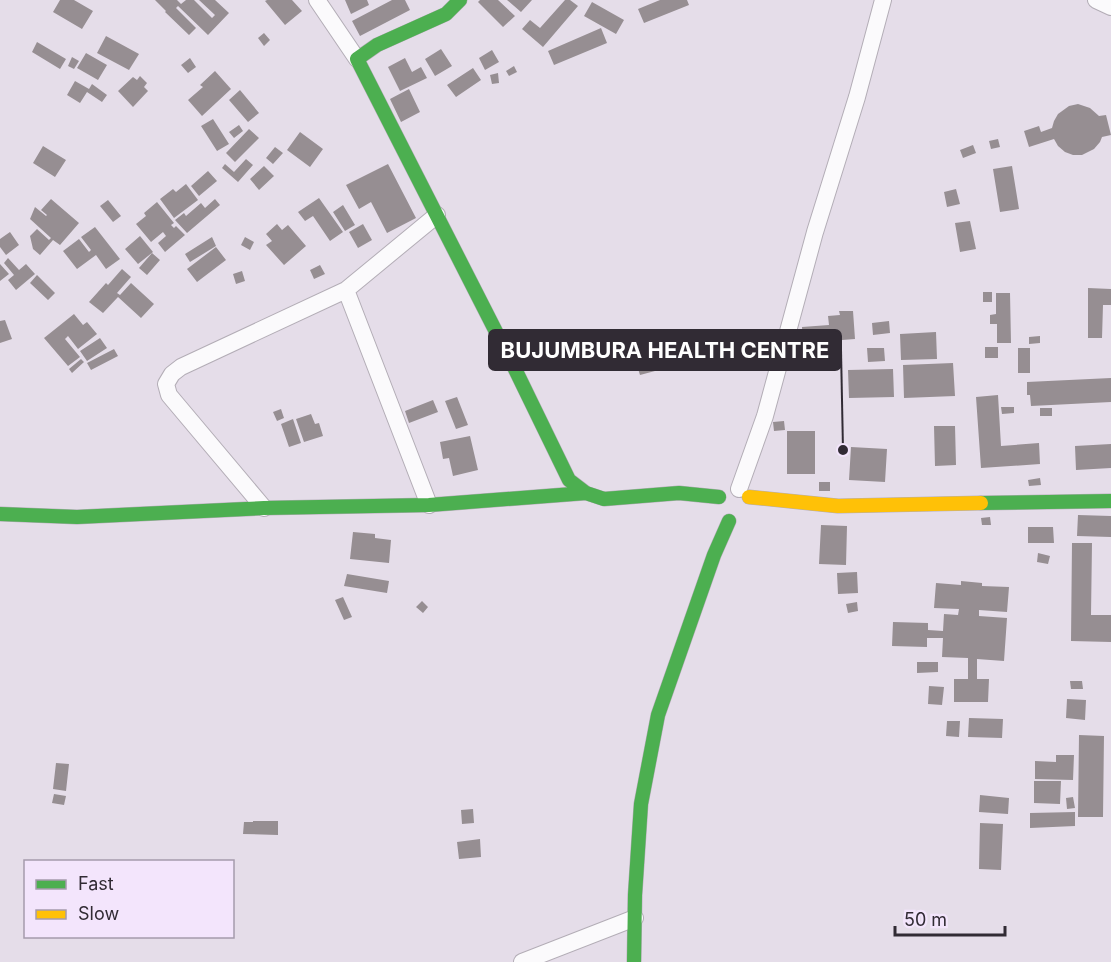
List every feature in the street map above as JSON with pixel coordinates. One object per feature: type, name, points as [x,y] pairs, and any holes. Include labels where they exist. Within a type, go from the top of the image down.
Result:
[{"type":"street","points":[[317,0],[357,58],[569,480],[585,493],[604,499],[679,494],[725,512]]},
{"type":"street","points":[[357,58],[376,45],[446,14],[460,0]]},
{"type":"street","points":[[746,497],[765,416],[815,232],[857,98],[883,0]]},
{"type":"street","points":[[1096,0],[1111,8]]},
{"type":"street","points":[[264,508],[169,395],[166,384],[172,374],[181,367],[346,291],[437,215]]},
{"type":"street","points":[[346,291],[429,505]]},
{"type":"street","points":[[634,962],[641,804],[658,715],[714,555],[725,512],[723,493],[733,488],[746,497],[838,506],[1111,501]]},
{"type":"street","points":[[0,514],[78,518],[264,508],[429,505],[585,493]]},
{"type":"street","points":[[522,962],[635,918]]},
{"type":"building","points":[[60,0],[74,0],[93,11],[82,29],[53,12]]},
{"type":"building","points":[[155,0],[177,0],[181,4],[186,0],[194,0],[212,18],[215,15],[199,0],[215,0],[229,13],[208,35],[178,6],[176,8],[196,28],[189,35]]},
{"type":"building","points":[[292,0],[302,11],[285,25],[265,1]]},
{"type":"building","points":[[345,0],[367,0],[369,5],[351,14]]},
{"type":"building","points":[[392,0],[405,0],[410,10],[360,36],[352,21]]},
{"type":"building","points":[[498,0],[515,16],[503,27],[478,2]]},
{"type":"building","points":[[507,0],[532,0],[521,12]]},
{"type":"building","points":[[565,0],[570,0],[578,6],[543,47],[522,29],[530,20],[540,28]]},
{"type":"building","points":[[660,0],[687,0],[689,5],[644,23],[638,9]]},
{"type":"building","points":[[592,2],[624,20],[616,34],[584,16]]},
{"type":"building","points":[[601,28],[607,43],[554,65],[548,51]]},
{"type":"building","points":[[264,33],[270,40],[264,46],[258,38]]},
{"type":"building","points":[[106,36],[139,54],[129,70],[97,53]]},
{"type":"building","points":[[37,42],[66,59],[60,69],[32,52]]},
{"type":"building","points":[[441,49],[452,66],[435,76],[425,59]]},
{"type":"building","points":[[492,50],[499,62],[485,70],[479,58]]},
{"type":"building","points":[[86,53],[107,65],[98,80],[77,68]]},
{"type":"building","points":[[72,57],[79,61],[74,69],[68,66]]},
{"type":"building","points":[[190,58],[196,67],[188,73],[181,65]]},
{"type":"building","points":[[405,58],[412,72],[421,67],[427,78],[400,91],[388,67]]},
{"type":"building","points":[[514,66],[517,72],[509,76],[506,71]]},
{"type":"building","points":[[473,68],[481,80],[456,97],[447,85]]},
{"type":"building","points":[[215,71],[231,89],[202,116],[188,100],[203,87],[200,85]]},
{"type":"building","points":[[498,73],[499,83],[492,84],[490,75]]},
{"type":"building","points":[[140,76],[147,83],[144,87],[148,91],[133,107],[118,91],[133,77],[137,80]]},
{"type":"building","points":[[75,81],[89,89],[92,84],[107,95],[102,102],[87,92],[80,103],[67,95]]},
{"type":"building","points":[[409,89],[420,112],[401,122],[390,99]]},
{"type":"building","points":[[240,90],[259,113],[248,122],[229,100]]},
{"type":"building","points":[[1078,104],[1090,108],[1099,116],[1106,115],[1111,135],[1102,137],[1094,149],[1082,155],[1065,152],[1054,139],[1029,147],[1024,131],[1039,126],[1041,132],[1052,128],[1058,114],[1069,106]]},
{"type":"building","points":[[213,119],[229,144],[217,151],[201,126]]},
{"type":"building","points":[[239,125],[243,131],[234,138],[229,132]]},
{"type":"building","points":[[249,129],[259,138],[235,162],[226,153]]},
{"type":"building","points":[[300,132],[323,149],[310,167],[287,150]]},
{"type":"building","points":[[998,139],[1000,147],[991,149],[989,141]]},
{"type":"building","points":[[973,145],[976,153],[963,158],[960,150]]},
{"type":"building","points":[[43,146],[66,160],[55,177],[33,163]]},
{"type":"building","points":[[275,147],[283,153],[273,164],[266,158]]},
{"type":"building","points":[[246,159],[253,165],[238,182],[222,168],[225,164],[234,172]]},
{"type":"building","points":[[388,164],[416,218],[387,233],[371,202],[359,209],[346,185]]},
{"type":"building","points":[[264,166],[274,176],[259,190],[250,179]]},
{"type":"building","points":[[1012,166],[1019,209],[1000,212],[993,169]]},
{"type":"building","points":[[208,171],[217,181],[199,196],[191,186]]},
{"type":"building","points":[[186,184],[198,200],[174,218],[160,199],[173,189],[176,192]]},
{"type":"building","points":[[956,189],[960,204],[947,207],[944,192]]},
{"type":"building","points":[[319,198],[343,232],[330,241],[313,216],[305,221],[298,212]]},
{"type":"building","points":[[51,199],[79,223],[60,245],[53,240],[40,255],[33,249],[30,236],[37,229],[49,240],[51,238],[30,219],[35,207],[46,216],[41,210]]},
{"type":"building","points":[[215,199],[220,205],[187,233],[175,220],[184,213],[186,216],[201,203],[205,208]]},
{"type":"building","points":[[108,200],[121,216],[113,222],[100,206]]},
{"type":"building","points":[[157,202],[174,223],[171,225],[174,228],[176,226],[185,235],[165,252],[158,243],[166,236],[163,232],[151,242],[136,224],[146,216],[144,213]]},
{"type":"building","points":[[343,205],[355,225],[345,231],[333,212]]},
{"type":"building","points":[[970,221],[976,249],[960,252],[955,223]]},
{"type":"building","points":[[277,224],[282,230],[288,225],[306,246],[284,265],[266,245],[272,241],[266,234]]},
{"type":"building","points":[[363,224],[372,240],[358,248],[349,232]]},
{"type":"building","points":[[95,227],[120,259],[106,269],[96,255],[77,269],[63,251],[79,239],[89,252],[91,250],[81,237]]},
{"type":"building","points":[[10,232],[19,245],[6,255],[0,247],[0,239]]},
{"type":"building","points":[[140,236],[153,252],[138,264],[125,249]]},
{"type":"building","points":[[212,237],[216,246],[190,262],[185,254]]},
{"type":"building","points":[[245,237],[254,242],[250,250],[241,245]]},
{"type":"building","points":[[216,247],[226,260],[197,282],[187,269]]},
{"type":"building","points":[[152,253],[160,260],[147,275],[139,268]]},
{"type":"building","points":[[8,258],[19,270],[26,264],[35,274],[16,290],[8,280],[14,275],[4,263]]},
{"type":"building","points":[[0,264],[9,274],[0,281]]},
{"type":"building","points":[[320,265],[325,274],[314,279],[310,270]]},
{"type":"building","points":[[122,269],[131,277],[117,293],[120,295],[131,283],[154,304],[141,318],[118,297],[103,313],[89,302]]},
{"type":"building","points":[[242,271],[245,281],[236,284],[233,274]]},
{"type":"building","points":[[37,275],[55,293],[48,300],[30,283]]},
{"type":"building","points":[[1088,288],[1111,289],[1111,305],[1103,305],[1102,338],[1088,338]]},
{"type":"building","points":[[983,292],[992,292],[992,302],[983,302]]},
{"type":"building","points":[[996,293],[1010,293],[1011,343],[997,343],[997,324],[990,324],[990,315],[996,314]]},
{"type":"building","points":[[839,311],[853,311],[855,339],[803,343],[802,327],[829,325],[828,316],[840,315]]},
{"type":"building","points":[[74,314],[83,325],[87,322],[97,334],[78,349],[68,336],[65,339],[80,357],[68,366],[44,338]]},
{"type":"building","points":[[5,320],[12,339],[0,343],[0,321]]},
{"type":"building","points":[[889,321],[890,333],[873,335],[872,323]]},
{"type":"building","points":[[936,332],[937,359],[901,360],[900,334]]},
{"type":"building","points":[[1040,336],[1040,343],[1029,344],[1029,337]]},
{"type":"building","points":[[100,338],[107,348],[87,361],[80,351]]},
{"type":"building","points":[[664,347],[670,367],[640,375],[634,356]]},
{"type":"building","points":[[985,347],[998,347],[998,358],[985,358]]},
{"type":"building","points":[[867,348],[884,348],[885,361],[868,362]]},
{"type":"building","points":[[1018,348],[1030,348],[1030,373],[1018,373]]},
{"type":"building","points":[[114,349],[118,356],[91,370],[87,363]]},
{"type":"building","points":[[81,359],[84,362],[72,373],[69,369]]},
{"type":"building","points":[[953,363],[955,396],[904,398],[903,365]]},
{"type":"building","points":[[893,369],[894,397],[849,398],[848,370]]},
{"type":"building","points":[[1111,378],[1111,402],[1031,406],[1030,395],[1027,395],[1027,382]]},
{"type":"building","points":[[998,395],[1001,446],[1039,443],[1040,464],[981,468],[976,397]]},
{"type":"building","points":[[457,397],[468,425],[456,429],[445,401]]},
{"type":"building","points":[[433,400],[438,412],[409,423],[405,411]]},
{"type":"building","points":[[1001,407],[1014,407],[1014,413],[1002,414]]},
{"type":"building","points":[[1040,408],[1052,408],[1052,416],[1040,416]]},
{"type":"building","points":[[281,409],[284,418],[277,421],[273,412]]},
{"type":"building","points":[[311,414],[315,424],[319,423],[323,436],[304,442],[296,419]]},
{"type":"building","points":[[293,419],[301,443],[289,447],[281,424]]},
{"type":"building","points":[[784,421],[785,430],[774,431],[773,422]]},
{"type":"building","points":[[934,426],[955,426],[956,465],[935,466]]},
{"type":"building","points":[[787,431],[815,431],[815,474],[787,474]]},
{"type":"building","points":[[470,436],[478,470],[453,476],[449,458],[443,459],[440,442]]},
{"type":"building","points":[[1111,444],[1111,468],[1076,470],[1075,446]]},
{"type":"building","points":[[851,447],[887,449],[885,482],[849,480]]},
{"type":"building","points":[[1040,478],[1041,485],[1029,486],[1028,480]]},
{"type":"building","points":[[819,482],[830,482],[830,491],[819,491]]},
{"type":"building","points":[[1078,515],[1111,516],[1111,537],[1077,536]]},
{"type":"building","points":[[990,517],[991,525],[982,525],[981,518]]},
{"type":"building","points":[[821,525],[847,526],[846,565],[819,564]]},
{"type":"building","points":[[1028,527],[1053,527],[1054,543],[1028,543]]},
{"type":"building","points":[[353,532],[375,534],[375,538],[391,540],[389,563],[350,559]]},
{"type":"building","points":[[1072,543],[1092,543],[1091,615],[1111,615],[1111,642],[1071,641]]},
{"type":"building","points":[[1038,553],[1050,556],[1048,564],[1037,562]]},
{"type":"building","points":[[857,572],[858,593],[838,594],[837,573]]},
{"type":"building","points":[[347,574],[389,581],[387,593],[344,586]]},
{"type":"building","points":[[961,581],[982,583],[982,586],[1009,587],[1007,612],[979,610],[979,616],[1007,618],[1004,661],[977,659],[977,679],[989,679],[988,702],[954,702],[954,679],[968,679],[968,658],[942,657],[943,638],[927,638],[927,647],[892,646],[893,622],[928,623],[928,630],[943,631],[944,614],[958,615],[959,609],[934,608],[936,583],[961,585]]},
{"type":"building","points":[[343,597],[352,617],[344,620],[335,600]]},
{"type":"building","points":[[422,601],[428,607],[423,613],[416,607]]},
{"type":"building","points":[[857,602],[858,611],[848,613],[846,604]]},
{"type":"building","points":[[917,662],[938,662],[938,672],[917,673]]},
{"type":"building","points":[[1070,681],[1082,681],[1083,689],[1071,689]]},
{"type":"building","points":[[929,686],[944,687],[942,705],[928,704]]},
{"type":"building","points":[[1067,699],[1086,700],[1085,720],[1066,718]]},
{"type":"building","points":[[969,718],[1003,719],[1002,738],[968,737]]},
{"type":"building","points":[[947,721],[960,721],[959,737],[946,736]]},
{"type":"building","points":[[1079,735],[1104,736],[1103,817],[1078,817]]},
{"type":"building","points":[[1056,755],[1074,755],[1073,780],[1035,779],[1035,761],[1056,762]]},
{"type":"building","points":[[56,763],[69,764],[66,791],[53,789]]},
{"type":"building","points":[[1034,781],[1061,781],[1060,804],[1034,803]]},
{"type":"building","points":[[54,794],[66,796],[64,805],[52,803]]},
{"type":"building","points":[[980,795],[1009,798],[1008,814],[979,812]]},
{"type":"building","points":[[1073,797],[1075,808],[1067,809],[1066,798]]},
{"type":"building","points":[[473,809],[474,823],[462,824],[461,810]]},
{"type":"building","points":[[1075,812],[1075,826],[1030,828],[1030,813]]},
{"type":"building","points":[[278,821],[278,835],[243,834],[244,822]]},
{"type":"building","points":[[980,823],[1003,824],[1001,870],[979,869]]},
{"type":"building","points":[[480,839],[481,857],[459,859],[457,842]]},
{"type":"traffic: fast","points":[[460,0],[446,14],[377,45],[357,59],[569,480],[586,493],[604,499],[679,493],[719,497]]},
{"type":"traffic: fast","points":[[0,514],[77,517],[264,508],[429,505],[586,493]]},
{"type":"traffic: fast","points":[[981,503],[1111,501]]},
{"type":"traffic: fast","points":[[634,962],[635,895],[641,804],[658,715],[714,555],[729,521]]},
{"type":"traffic: slow","points":[[749,497],[838,506],[981,503]]},
{"type":"place","name":"BUJUMBURA HEALTH CENTRE","points":[[843,450]]}]
